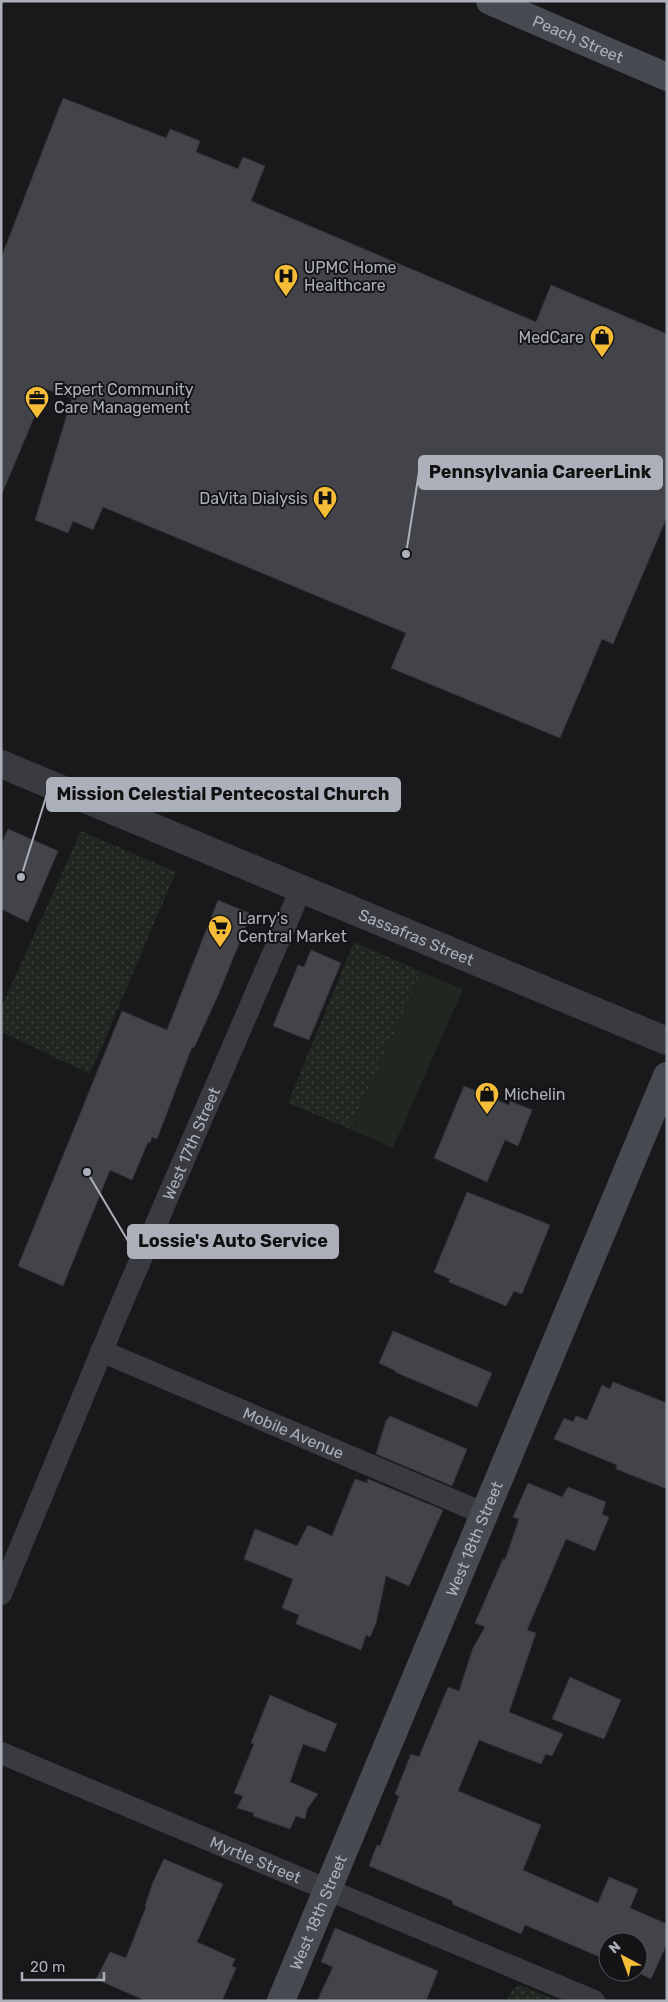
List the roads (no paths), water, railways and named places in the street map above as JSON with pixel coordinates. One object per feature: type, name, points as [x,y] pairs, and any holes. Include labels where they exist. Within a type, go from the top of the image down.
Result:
[{"type":"main road","name":"Peach Street","points":[[490,1],[667,77]]},
{"type":"main road","name":"West 18th Street","points":[[281,2001],[667,1076]]},
{"type":"street","name":"Sassafras Street","points":[[1,764],[667,1041]]},
{"type":"street","name":"West 17th Street","points":[[1,1594],[102,1352],[301,889]]},
{"type":"street","name":"Mobile Avenue","points":[[102,1352],[485,1514]]},
{"type":"street","name":"Myrtle Street","points":[[1,1753],[594,2001]]},
{"type":"place","name":"UPMC Home Healthcare","points":[[286,297]]},
{"type":"place","name":"MedCare","points":[[602,358]]},
{"type":"place","name":"Expert Community Care Management","points":[[37,419]]},
{"type":"place","name":"DaVita Dialysis","points":[[325,519]]},
{"type":"place","name":"Pennsylvania CareerLink","points":[[406,554]]},
{"type":"place","name":"Mission Celestial Pentecostal Church","points":[[21,877]]},
{"type":"place","name":"Larry's Central Market","points":[[220,948]]},
{"type":"place","name":"Michelin","points":[[487,1115]]},
{"type":"place","name":"Lossie's Auto Service","points":[[87,1172]]}]
